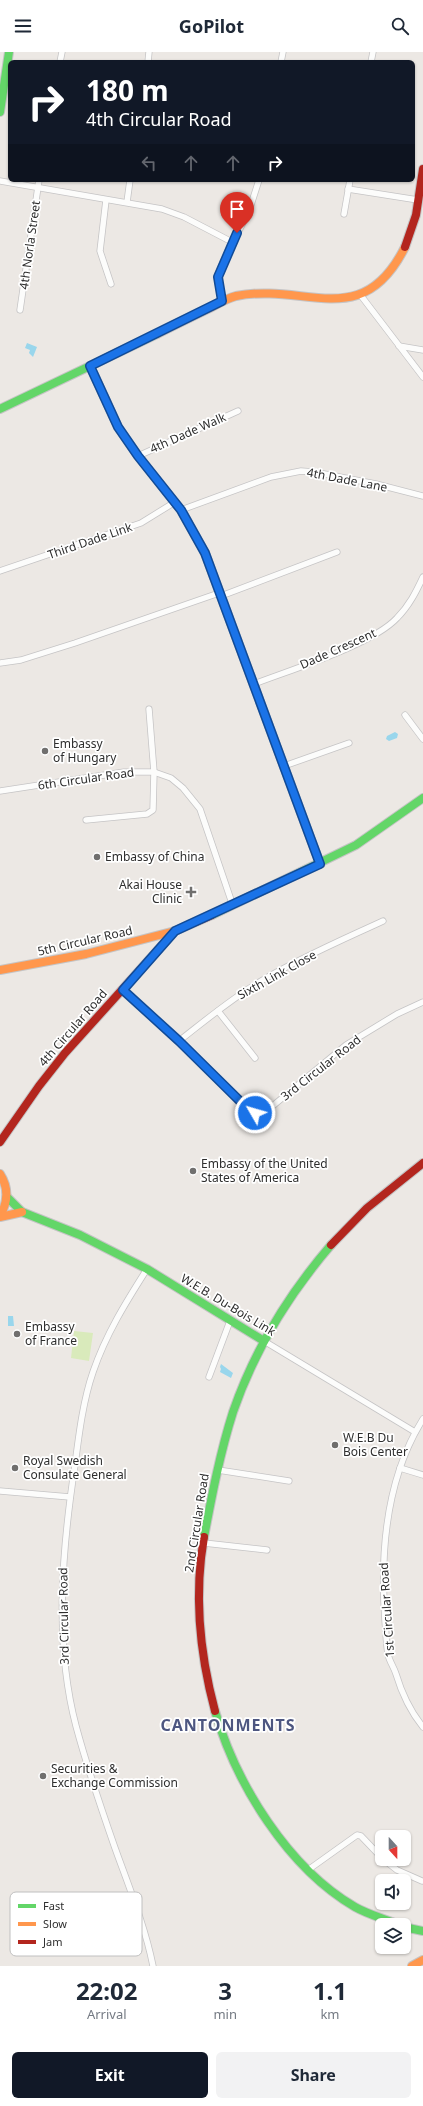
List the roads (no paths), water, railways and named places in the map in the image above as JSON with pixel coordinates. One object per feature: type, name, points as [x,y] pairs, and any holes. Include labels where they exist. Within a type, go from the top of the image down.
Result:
[{"type":"street","points":[[0,112],[9,52]]},
{"type":"street","points":[[0,409],[235,296],[254,292],[340,298],[362,297],[395,267],[407,248],[418,200],[423,169]]},
{"type":"street","points":[[0,181],[38,189],[127,202],[162,209],[184,217],[232,242]]},
{"type":"street","name":"4th Norla Street","points":[[20,310],[39,182]]},
{"type":"street","points":[[127,202],[130,182]]},
{"type":"street","points":[[222,301],[218,277],[232,242],[251,205],[258,182]]},
{"type":"street","points":[[344,214],[350,182]]},
{"type":"street","points":[[348,189],[418,200]]},
{"type":"street","points":[[106,200],[100,251],[111,284]]},
{"type":"street","points":[[362,297],[423,377]]},
{"type":"street","points":[[399,346],[423,350]]},
{"type":"street","points":[[90,366],[118,427],[138,456],[181,510],[205,553],[320,864]]},
{"type":"street","name":"4th Dade Walk","points":[[138,456],[238,411]]},
{"type":"street","name":"4th Dade Lane","points":[[181,510],[271,477],[301,471],[314,472],[376,484],[423,496]]},
{"type":"street","name":"Third Dade Link","points":[[0,571],[141,523],[175,502]]},
{"type":"street","points":[[0,663],[21,660],[220,595],[337,552]]},
{"type":"street","name":"Dade Crescent","points":[[254,684],[374,635],[396,619],[410,602],[423,577]]},
{"type":"street","points":[[86,820],[147,814],[153,810],[154,772],[149,709]]},
{"type":"street","points":[[405,715],[423,739]]},
{"type":"street","points":[[284,766],[349,743]]},
{"type":"street","name":"6th Circular Road","points":[[0,791],[124,772],[154,772],[171,778],[183,788],[200,809],[234,906]]},
{"type":"street","name":"4th Circular Road","points":[[0,1142],[39,1086],[65,1053],[175,931],[234,906],[356,845],[423,798]]},
{"type":"street","name":"Sixth Link Close","points":[[179,1041],[218,1011],[262,981],[318,951],[383,921]]},
{"type":"street","name":"5th Circular Road","points":[[0,970],[86,954],[175,931]]},
{"type":"street","points":[[123,990],[179,1041]]},
{"type":"street","name":"3rd Circular Road","points":[[179,1041],[249,1110],[263,1114],[346,1046],[397,1014],[423,1002]]},
{"type":"street","points":[[218,1011],[255,1058]]},
{"type":"street","name":"2nd Circular Road","points":[[383,1918],[356,1908],[308,1870],[289,1852],[274,1832],[255,1801],[232,1756],[218,1721],[208,1677],[202,1616],[202,1558],[218,1470],[230,1422],[243,1385],[264,1341],[287,1302],[320,1258],[360,1214],[423,1163]]},
{"type":"street","points":[[0,1174],[6,1186],[7,1197],[5,1208],[0,1216]]},
{"type":"street","name":"W.E.B. Du-Bois Link","points":[[7,1197],[22,1212],[80,1235],[147,1269],[230,1321],[415,1432]]},
{"type":"street","points":[[0,1216],[22,1212]]},
{"type":"street","name":"3rd Circular Road","points":[[130,1892],[90,1776],[65,1678],[64,1558],[70,1497],[79,1433],[93,1372],[116,1318],[147,1269]]},
{"type":"street","points":[[209,1376],[230,1321]]},
{"type":"street","name":"1st Circular Road","points":[[423,1419],[415,1432],[400,1468],[391,1505],[383,1557],[383,1590],[388,1656],[399,1688],[414,1716],[423,1727]]},
{"type":"street","points":[[400,1468],[423,1475]]},
{"type":"street","points":[[218,1470],[289,1481]]},
{"type":"street","points":[[0,1491],[70,1497]]},
{"type":"street","points":[[204,1543],[267,1550]]},
{"type":"street","points":[[308,1870],[357,1836],[361,1836],[375,1850]]},
{"type":"street","points":[[392,1866],[397,1870],[422,1881]]},
{"type":"street","name":"3rd Circular Road","points":[[142,1926],[153,1966]]},
{"type":"street","points":[[411,1926],[423,1927]]},
{"type":"street","name":"2nd Circular Road","points":[[411,1928],[423,1931]]},
{"type":"street","points":[[412,1966],[423,1960]]},
{"type":"water","points":[[27,343],[37,347],[33,357],[29,353],[30,350],[25,348]]},
{"type":"water","points":[[395,732],[398,734],[397,738],[389,741],[386,739],[387,736]]},
{"type":"water","points":[[8,1316],[13,1316],[14,1326],[8,1326]]},
{"type":"water","points":[[221,1364],[233,1373],[231,1378],[220,1372]]},
{"type":"place","name":"Embassy of Hungary","points":[[45,751]]},
{"type":"place","name":"Embassy of China","points":[[97,857]]},
{"type":"place","name":"Akai House Clinic","points":[[191,892]]},
{"type":"place","name":"Embassy of the United States of America","points":[[193,1171]]},
{"type":"place","name":"Embassy of France","points":[[17,1334]]},
{"type":"place","name":"W.E.B Du Bois Center","points":[[335,1445]]},
{"type":"place","name":"Royal Swedish Consulate General","points":[[15,1468]]},
{"type":"place","name":"Securities & Exchange Commission","points":[[43,1776]]},
{"type":"district","name":"CANTONMENTS","points":[[228,1725]]}]
